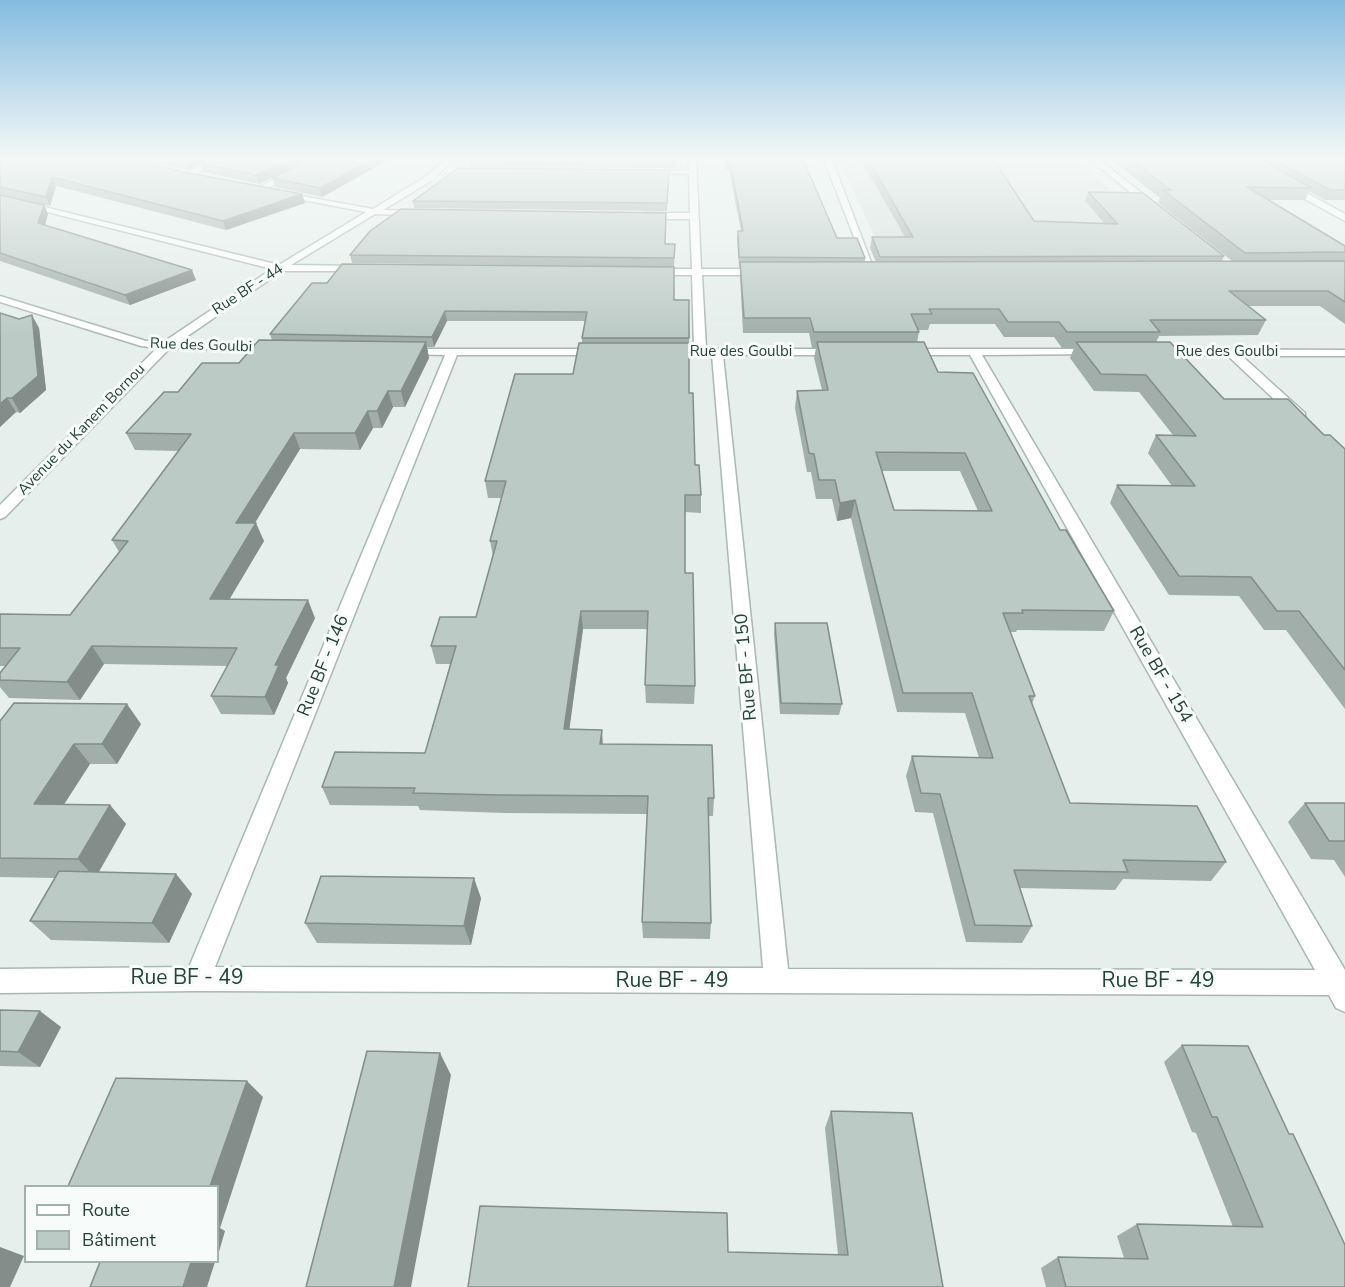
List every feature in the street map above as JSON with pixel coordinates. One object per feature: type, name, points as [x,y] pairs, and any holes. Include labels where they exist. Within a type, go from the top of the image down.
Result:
[{"type":"street","points":[[76,217],[280,268],[376,269]]},
{"type":"street","name":"Rue BF - 44","points":[[164,347],[280,268],[368,217]]},
{"type":"street","name":"Rue BF - 150","points":[[694,217],[697,272],[709,352],[777,982]]},
{"type":"street","points":[[850,217],[873,273]]},
{"type":"street","points":[[637,272],[779,272]]},
{"type":"street","points":[[861,273],[885,273]]},
{"type":"street","name":"Rue des Goulbi","points":[[0,299],[128,341],[164,347],[284,349]]},
{"type":"street","name":"Avenue du Kanem Bornou","points":[[0,514],[164,347]]},
{"type":"street","points":[[392,351],[618,352]]},
{"type":"street","name":"Rue BF - 146","points":[[197,979],[452,352]]},
{"type":"street","name":"Rue des Goulbi","points":[[653,352],[857,352]]},
{"type":"street","points":[[892,352],[1114,352]]},
{"type":"street","name":"Rue BF - 154","points":[[974,352],[1342,988]]},
{"type":"street","name":"Rue des Goulbi","points":[[1138,352],[1345,353]]},
{"type":"street","points":[[1231,352],[1312,428]]},
{"type":"street","name":"Rue BF - 49","points":[[0,981],[197,979],[777,982],[1342,988]]},
{"type":"shaded area","points":[[866,217],[1143,217],[1200,265],[888,264]]},
{"type":"building","points":[[0,217],[40,217],[38,223],[192,270],[125,295],[0,253]]},
{"type":"building","points":[[208,217],[235,217],[223,221]]},
{"type":"building","points":[[390,217],[666,217],[665,244],[675,244],[674,258],[350,255],[370,231]]},
{"type":"building","points":[[740,217],[828,217],[837,238],[857,238],[865,258],[739,257],[738,231],[743,231]]},
{"type":"building","points":[[902,217],[1031,217],[1034,221],[1118,224],[1111,217],[1174,217],[1224,256],[880,257],[872,237],[913,237]]},
{"type":"building","points":[[1198,217],[1297,217],[1345,246],[1345,252],[1245,253]]},
{"type":"building","points":[[1345,261],[1345,302],[1328,291],[1229,291],[1266,320],[1150,320],[1160,332],[1067,332],[1059,322],[1008,322],[999,309],[929,309],[932,314],[911,314],[919,332],[814,332],[810,318],[744,318],[740,262]]},
{"type":"building","points":[[342,264],[674,267],[674,300],[689,300],[689,338],[582,338],[587,312],[445,311],[432,337],[270,334],[312,283],[327,283]]},
{"type":"building","points":[[0,313],[19,319],[32,315],[38,376],[12,398],[7,398],[0,404]]},
{"type":"building","points":[[259,340],[426,342],[401,391],[388,391],[377,411],[368,411],[355,433],[294,433],[236,523],[256,523],[210,599],[308,600],[275,665],[279,665],[265,697],[211,696],[237,648],[92,646],[67,682],[0,680],[0,673],[20,648],[0,648],[0,614],[70,615],[128,541],[112,540],[191,434],[126,433],[164,392],[178,392],[202,363],[239,363]]},
{"type":"building","points":[[817,342],[924,342],[938,372],[973,373],[1060,530],[1066,530],[1114,611],[1022,610],[1023,613],[1003,613],[1035,696],[1029,696],[1070,803],[1197,806],[1226,862],[1123,860],[1128,872],[1014,870],[1032,926],[975,925],[940,794],[921,793],[912,756],[993,758],[972,693],[903,693],[855,500],[840,503],[835,480],[819,480],[814,454],[809,453],[797,391],[828,390]],"holes":[[[876,452],[965,453],[992,511],[894,510]]]},
{"type":"building","points":[[1076,342],[1170,342],[1224,399],[1288,399],[1324,435],[1330,435],[1345,449],[1345,670],[1299,611],[1277,611],[1251,577],[1179,576],[1117,485],[1195,486],[1156,435],[1196,436],[1146,375],[1101,374]]},
{"type":"building","points":[[579,343],[689,343],[689,393],[693,393],[695,465],[699,465],[701,495],[685,495],[685,573],[693,573],[695,686],[645,685],[648,611],[581,611],[564,729],[602,730],[600,744],[712,745],[714,798],[708,798],[711,923],[642,922],[648,796],[413,793],[415,788],[322,787],[335,752],[425,753],[456,646],[431,646],[440,617],[476,617],[497,541],[490,541],[506,481],[485,481],[515,374],[573,374]]},
{"type":"building","points":[[775,623],[827,623],[842,704],[781,703]]},
{"type":"building","points":[[14,703],[127,704],[102,744],[74,744],[34,804],[110,805],[78,859],[0,858],[0,721]]},
{"type":"building","points":[[1305,803],[1345,803],[1345,841],[1329,841]]},
{"type":"building","points":[[59,871],[176,874],[152,923],[30,921]]},
{"type":"building","points":[[321,876],[474,878],[464,926],[305,923]]},
{"type":"building","points":[[0,1010],[40,1011],[18,1052],[0,1051]]},
{"type":"building","points":[[1182,1045],[1248,1046],[1289,1134],[1293,1134],[1345,1245],[1345,1287],[1066,1287],[1058,1257],[1148,1259],[1137,1224],[1263,1227],[1217,1117],[1212,1117]]},
{"type":"building","points":[[367,1051],[440,1053],[394,1287],[306,1287]]},
{"type":"building","points":[[116,1078],[247,1081],[210,1185],[68,1185]]},
{"type":"building","points":[[831,1111],[912,1113],[943,1287],[468,1287],[480,1206],[727,1213],[728,1252],[848,1255]]},
{"type":"building","points":[[100,1263],[191,1263],[183,1287],[90,1287]]}]
